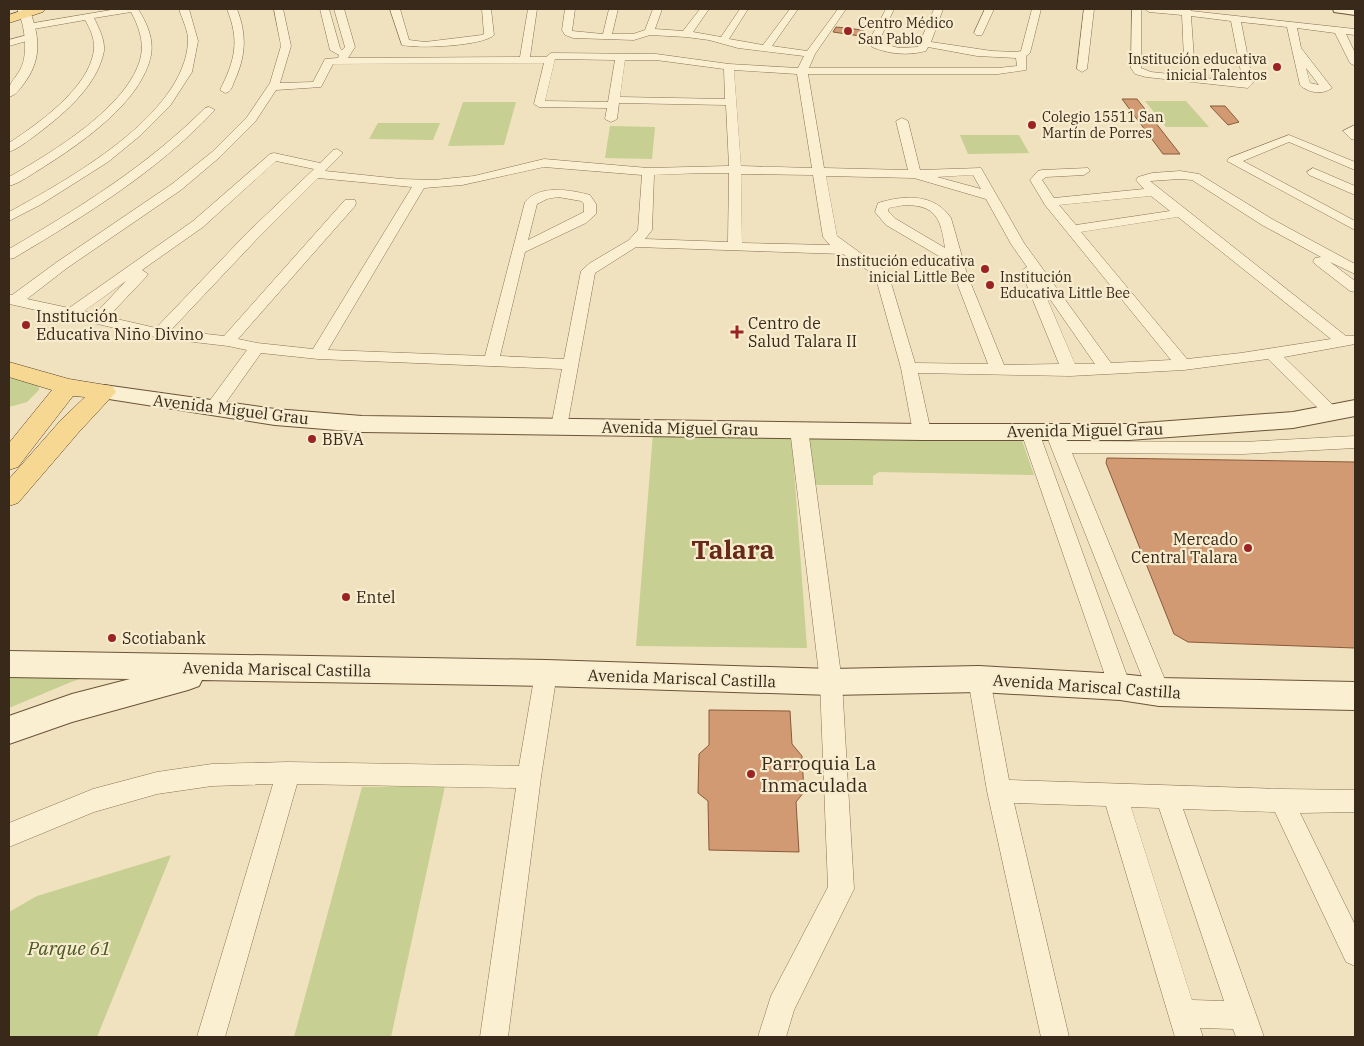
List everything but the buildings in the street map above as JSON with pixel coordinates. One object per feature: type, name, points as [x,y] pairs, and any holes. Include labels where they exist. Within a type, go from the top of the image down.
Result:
[{"type":"main road","points":[[1339,9],[1355,11]]},
{"type":"main road","points":[[9,18],[29,10]]},
{"type":"main road","name":"Avenida Miguel Grau","points":[[9,369],[67,387],[275,417],[362,424],[1030,432],[1057,439],[1293,420],[1344,411]]},
{"type":"main road","points":[[11,454],[67,387]]},
{"type":"main road","points":[[9,496],[70,426],[104,392]]},
{"type":"main road","name":"Avenida Mariscal Castilla","points":[[9,664],[546,673],[831,682],[979,680],[1120,687],[1159,692],[1355,696]]},
{"type":"main road","points":[[9,730],[106,698],[223,669]]},
{"type":"street","points":[[9,43],[29,32],[88,17],[133,9],[146,33],[146,56],[129,88],[81,136],[9,182]]},
{"type":"street","points":[[9,217],[53,192],[106,157],[138,132],[167,102],[186,74],[193,50],[193,29],[184,9]]},
{"type":"street","points":[[225,90],[237,65],[240,48],[239,25],[232,9]]},
{"type":"street","points":[[11,300],[138,216],[203,165],[248,123],[273,87],[287,52],[286,30],[278,9]]},
{"type":"street","points":[[324,9],[335,50],[343,57]]},
{"type":"street","points":[[339,9],[350,47],[343,57]]},
{"type":"street","points":[[395,9],[406,43],[425,45],[484,38],[489,34],[486,9]]},
{"type":"street","points":[[523,9],[524,24],[528,34]]},
{"type":"street","points":[[525,60],[533,9]]},
{"type":"street","points":[[570,9],[567,30],[568,33],[576,36],[634,36],[649,32],[686,34],[724,40],[738,45],[810,54]]},
{"type":"street","points":[[607,36],[614,9]]},
{"type":"street","points":[[649,32],[657,9]]},
{"type":"street","points":[[686,34],[694,9]]},
{"type":"street","points":[[686,34],[705,9]]},
{"type":"street","points":[[724,40],[744,9]]},
{"type":"street","points":[[777,31],[787,9]]},
{"type":"street","points":[[766,48],[794,9]]},
{"type":"street","points":[[842,9],[810,54],[802,71],[830,236],[835,243],[881,272],[909,368],[922,432]]},
{"type":"street","points":[[890,9],[875,39],[875,45],[880,48],[908,51],[922,49],[939,9]]},
{"type":"street","points":[[979,34],[989,9]]},
{"type":"street","points":[[731,102],[539,104],[551,56],[656,57],[728,68],[802,71],[998,71],[1022,68],[1021,55],[1024,53],[1036,9]]},
{"type":"street","points":[[1082,69],[1089,9]]},
{"type":"street","points":[[1136,9],[1136,68],[1140,72],[1150,75],[1244,86],[1248,83],[1235,18]]},
{"type":"street","points":[[1149,9],[1186,11],[1355,32]]},
{"type":"street","points":[[9,93],[30,65],[33,48],[29,32],[29,10]]},
{"type":"street","points":[[1186,11],[1189,59]]},
{"type":"street","points":[[9,148],[44,123],[66,104],[92,70],[98,51],[98,42],[93,25],[88,17]]},
{"type":"street","points":[[1291,25],[1297,49]]},
{"type":"street","points":[[1339,30],[1355,63]]},
{"type":"street","points":[[925,44],[1005,55],[1021,55]]},
{"type":"street","points":[[423,61],[425,45]]},
{"type":"street","points":[[908,51],[917,72]]},
{"type":"street","points":[[611,119],[621,56]]},
{"type":"street","points":[[273,87],[317,85],[329,61],[343,57],[423,61],[550,60]]},
{"type":"street","points":[[728,68],[734,171],[735,245]]},
{"type":"street","points":[[9,255],[146,169],[192,130],[209,110]]},
{"type":"street","points":[[902,121],[915,174]]},
{"type":"street","points":[[1355,128],[1349,130],[1355,137]]},
{"type":"street","points":[[1355,166],[1289,138],[1233,161],[1355,226]]},
{"type":"street","points":[[159,334],[252,236],[337,153]]},
{"type":"street","points":[[73,312],[198,224],[274,157],[320,170],[422,183],[463,181],[544,163],[648,172],[703,169],[915,174],[977,171],[1018,244],[1107,370]]},
{"type":"street","points":[[1338,159],[1313,172],[1355,191]]},
{"type":"street","points":[[1084,171],[1048,173],[1038,176],[1036,180],[1050,202],[1184,365]]},
{"type":"street","points":[[559,427],[588,271],[600,261],[633,243],[645,230],[648,172]]},
{"type":"street","points":[[915,174],[991,196]]},
{"type":"street","points":[[1349,340],[1181,213],[1142,180],[1152,177],[1184,174],[1191,176],[1267,222],[1355,270]]},
{"type":"street","points":[[318,354],[422,183]]},
{"type":"street","points":[[1050,202],[1154,192]]},
{"type":"street","points":[[491,361],[531,202],[538,197],[562,193],[586,198],[591,210],[590,214],[585,218],[520,249]]},
{"type":"street","points":[[955,260],[891,222],[881,212],[883,206],[908,200],[924,204],[940,212],[946,221],[955,260],[998,371]]},
{"type":"street","points":[[228,341],[350,203]]},
{"type":"street","points":[[1072,229],[1181,213]]},
{"type":"street","points":[[1267,222],[1355,288]]},
{"type":"street","points":[[633,243],[845,250]]},
{"type":"street","points":[[1018,244],[1070,371]]},
{"type":"street","points":[[97,320],[165,248]]},
{"type":"street","points":[[1339,276],[1355,270]]},
{"type":"street","points":[[11,300],[73,312],[97,320],[159,334],[228,341],[257,348],[318,354],[570,364]]},
{"type":"street","points":[[909,368],[998,371],[1107,370],[1184,365],[1271,354],[1349,340]]},
{"type":"street","points":[[214,407],[257,348]]},
{"type":"street","points":[[1271,354],[1344,411]]},
{"type":"street","points":[[772,1037],[781,1006],[841,889],[831,682],[799,429]]},
{"type":"street","points":[[1030,432],[1120,687]]},
{"type":"street","points":[[1159,692],[1057,439],[1243,448],[1355,442]]},
{"type":"street","points":[[494,1037],[529,777],[546,673]]},
{"type":"street","points":[[979,680],[999,791],[1055,1037]]},
{"type":"street","points":[[9,835],[92,801],[157,783],[212,775],[288,773],[529,777]]},
{"type":"street","points":[[211,1037],[288,773]]},
{"type":"street","points":[[999,791],[1282,801],[1355,801]]},
{"type":"street","points":[[1115,795],[1185,1026],[1247,1026],[1166,797]]},
{"type":"street","points":[[1282,801],[1355,953]]},
{"type":"green space","points":[[1145,101],[1186,101],[1209,127],[1166,127]]},
{"type":"green space","points":[[463,102],[516,102],[504,145],[448,146]]},
{"type":"green space","points":[[378,123],[440,123],[433,140],[369,139]]},
{"type":"green space","points":[[610,126],[655,127],[652,159],[605,158]]},
{"type":"green space","points":[[960,135],[1019,135],[1029,153],[968,154]]},
{"type":"green space","points":[[9,371],[33,377],[38,384],[39,390],[27,402],[9,407]]},
{"type":"green space","points":[[654,421],[791,429],[807,648],[636,646]]},
{"type":"green space","points":[[1019,432],[1034,475],[879,472],[873,476],[873,485],[814,485],[809,441],[814,434]]},
{"type":"green space","points":[[122,658],[120,665],[71,682],[9,708],[9,659]]},
{"type":"green space","points":[[445,786],[391,1037],[294,1037],[362,787]]},
{"type":"green space","name":"Parque 61","points":[[171,855],[97,1037],[9,1037],[9,912],[37,896]]},
{"type":"place","name":"Centro Médico San Pablo","points":[[848,31]]},
{"type":"place","name":"Institución educativa inicial Talentos","points":[[1277,67]]},
{"type":"place","name":"Colegio 15511 San Martín de Porres","points":[[1032,125]]},
{"type":"place","name":"Institución educativa inicial Little Bee","points":[[985,269]]},
{"type":"place","name":"Institución Educativa Little Bee","points":[[990,285]]},
{"type":"place","name":"Institución Educativa Niño Divino","points":[[26,325]]},
{"type":"place","name":"Centro de Salud Talara II","points":[[737,332]]},
{"type":"place","name":"BBVA","points":[[312,439]]},
{"type":"place","name":"Mercado Central Talara","points":[[1248,548]]},
{"type":"place","name":"Entel","points":[[346,597]]},
{"type":"place","name":"Scotiabank","points":[[112,638]]},
{"type":"place","name":"Parroquia La Inmaculada","points":[[751,774]]},
{"type":"district","name":"Talara","points":[[733,550]]}]
